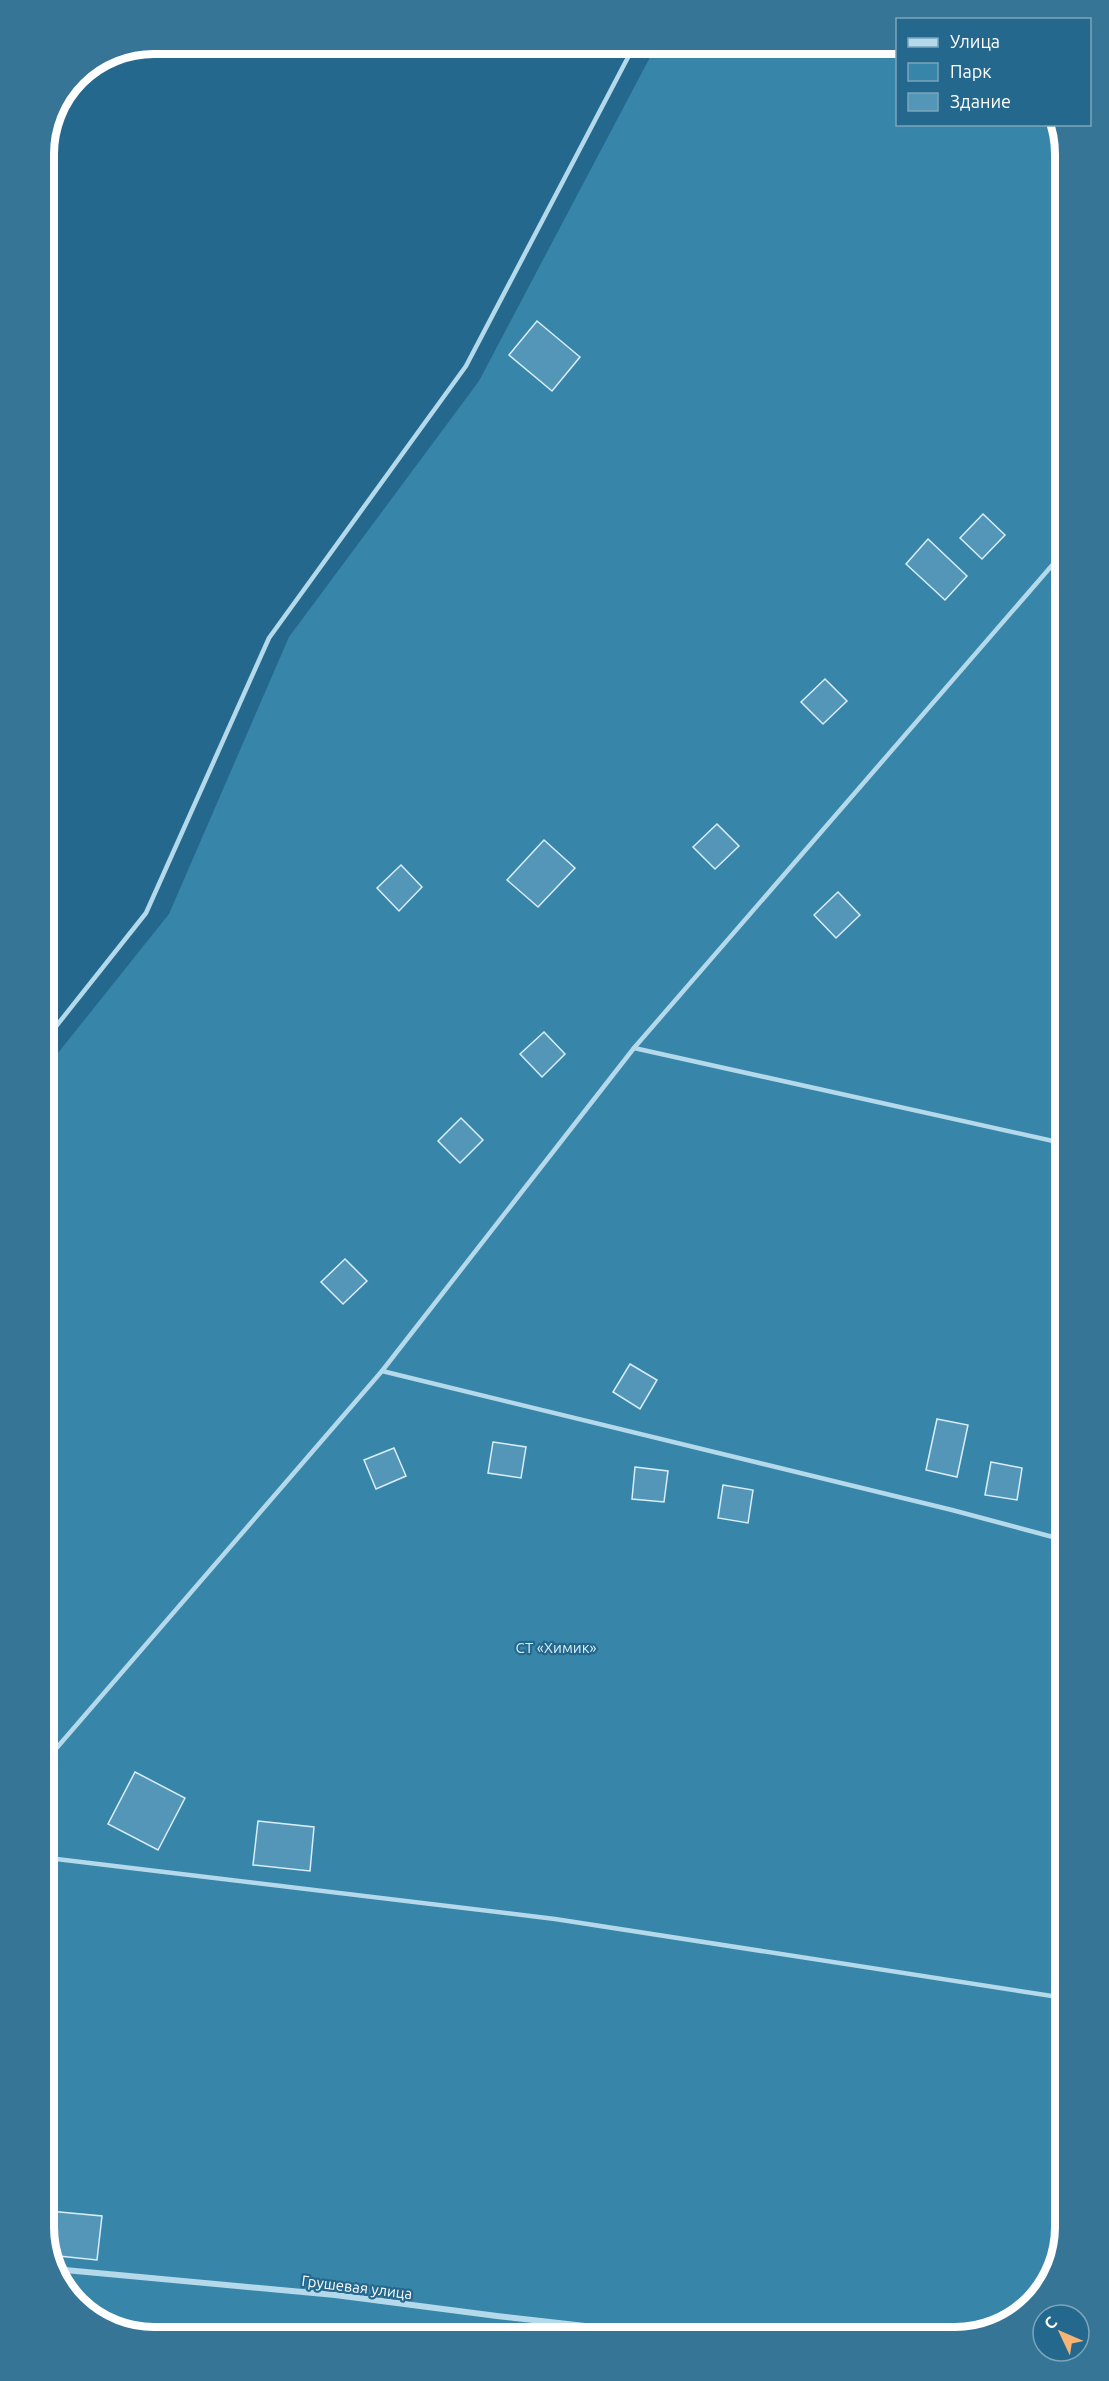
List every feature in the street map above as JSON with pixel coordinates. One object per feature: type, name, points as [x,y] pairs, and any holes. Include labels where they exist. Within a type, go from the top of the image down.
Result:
[{"type":"street","name":"Грушевая улица","points":[[64,2270],[335,2295],[598,2327]]},
{"type":"lane","points":[[54,1029],[146,913],[269,638],[466,366],[630,54]]},
{"type":"lane","points":[[54,1751],[382,1371],[634,1048],[1055,562]]},
{"type":"lane","points":[[634,1048],[1055,1141]]},
{"type":"lane","points":[[382,1371],[952,1510],[1055,1538]]},
{"type":"lane","points":[[54,1859],[555,1919],[1055,1996]]},
{"type":"green space","name":"СТ «Химик»","points":[[652,54],[896,54],[896,126],[1051,126],[1055,154],[1055,2227],[1050,2259],[1042,2277],[1026,2298],[999,2317],[987,2322],[955,2327],[148,2327],[122,2322],[93,2306],[75,2288],[59,2259],[54,2227],[54,1058],[169,914],[289,637],[479,381]]},
{"type":"building","points":[[537,321],[580,357],[552,391],[509,355]]},
{"type":"building","points":[[983,514],[1005,535],[982,559],[960,538]]},
{"type":"building","points":[[928,539],[967,576],[945,600],[906,564]]},
{"type":"building","points":[[825,679],[847,701],[823,724],[801,702]]},
{"type":"building","points":[[717,824],[739,846],[715,869],[693,847]]},
{"type":"building","points":[[544,840],[575,868],[538,907],[507,880]]},
{"type":"building","points":[[401,865],[422,887],[399,911],[377,888]]},
{"type":"building","points":[[838,892],[860,915],[836,938],[814,915]]},
{"type":"building","points":[[544,1032],[565,1054],[542,1077],[520,1054]]},
{"type":"building","points":[[461,1118],[483,1140],[460,1163],[438,1141]]},
{"type":"building","points":[[345,1259],[367,1281],[343,1304],[321,1282]]},
{"type":"building","points":[[630,1364],[657,1380],[640,1409],[613,1392]]},
{"type":"building","points":[[937,1419],[968,1425],[957,1477],[926,1470]]},
{"type":"building","points":[[493,1442],[526,1447],[521,1478],[488,1473]]},
{"type":"building","points":[[394,1448],[406,1476],[376,1489],[364,1460]]},
{"type":"building","points":[[991,1462],[1022,1468],[1017,1500],[985,1495]]},
{"type":"building","points":[[635,1467],[668,1471],[664,1502],[632,1499]]},
{"type":"building","points":[[723,1485],[753,1490],[748,1523],[718,1518]]},
{"type":"building","points":[[135,1772],[185,1798],[158,1850],[108,1824]]},
{"type":"building","points":[[258,1821],[314,1827],[310,1871],[253,1865]]},
{"type":"building","points":[[54,2211],[102,2216],[97,2260],[58,2256]]}]
